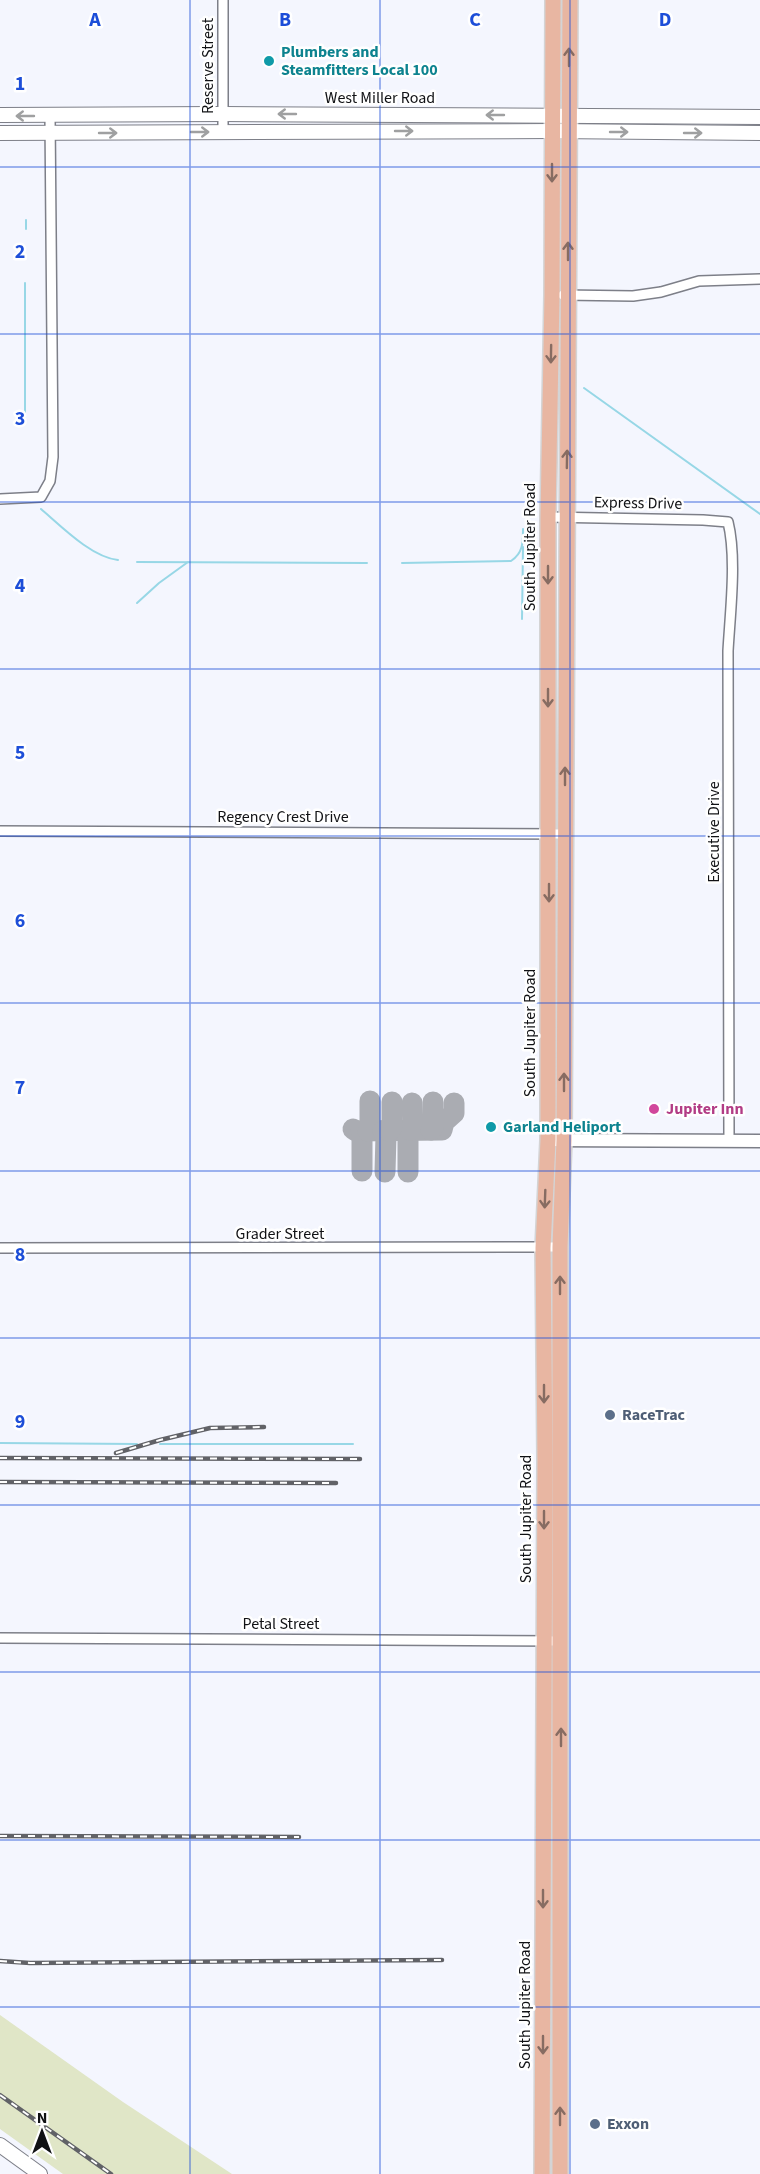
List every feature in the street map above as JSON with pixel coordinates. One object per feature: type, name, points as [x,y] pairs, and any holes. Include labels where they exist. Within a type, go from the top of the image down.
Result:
[{"type":"main road","name":"South Jupiter Road","points":[[542,2174],[545,1473],[543,1248],[548,1140],[548,517],[552,295],[553,0]]},
{"type":"main road","name":"South Jupiter Road","points":[[560,2174],[560,1247],[564,1140],[570,0]]},
{"type":"main road","points":[[346,114],[346,132]]},
{"type":"main road","name":"West Miller Road","points":[[0,116],[553,114],[760,117]]},
{"type":"main road","name":"West Miller Road","points":[[0,133],[569,131],[760,133]]},
{"type":"main road","points":[[548,639],[566,639]]},
{"type":"main road","points":[[543,1761],[561,1760]]},
{"type":"main road","points":[[544,1854],[561,1854]]},
{"type":"main road","points":[[543,1986],[561,1987]]},
{"type":"main road","points":[[0,2145],[40,2174]]},
{"type":"street","name":"Reserve Street","points":[[223,0],[223,132]]},
{"type":"street","points":[[0,499],[41,497],[50,481],[53,457],[50,116]]},
{"type":"street","points":[[552,295],[633,296],[661,292],[699,281],[760,279]]},
{"type":"street","name":"Express Drive","points":[[548,517],[728,522]]},
{"type":"street","name":"Executive Drive","points":[[728,522],[731,534],[728,651],[729,1141]]},
{"type":"street","name":"Regency Crest Drive","points":[[0,831],[565,834]]},
{"type":"street","points":[[548,1140],[760,1141]]},
{"type":"street","name":"Grader Street","points":[[0,1248],[560,1247]]},
{"type":"street","name":"Petal Street","points":[[0,1638],[561,1641]]},
{"type":"green space","points":[[0,2015],[123,2102],[232,2174],[63,2174],[0,2129]]},
{"type":"waterway","points":[[26,220],[26,229]]},
{"type":"waterway","points":[[25,283],[25,422]]},
{"type":"waterway","points":[[584,388],[760,514]]},
{"type":"waterway","points":[[41,509],[87,547],[108,558],[118,560]]},
{"type":"waterway","points":[[402,563],[511,561],[522,547],[523,529]]},
{"type":"waterway","points":[[522,619],[523,547]]},
{"type":"waterway","points":[[137,562],[367,563]]},
{"type":"waterway","points":[[137,603],[159,583],[188,562]]},
{"type":"waterway","points":[[0,1443],[137,1444]]},
{"type":"waterway","points":[[160,1444],[353,1444]]},
{"type":"taxiway","points":[[368,1131],[370,1101]]},
{"type":"taxiway","points":[[389,1131],[392,1127],[392,1102]]},
{"type":"taxiway","points":[[431,1130],[433,1102]]},
{"type":"taxiway","points":[[410,1130],[413,1127],[412,1103]]},
{"type":"taxiway","points":[[353,1129],[356,1131],[442,1130],[444,1122],[454,1113],[454,1103]]},
{"type":"taxiway","points":[[405,1130],[408,1134],[408,1172]]},
{"type":"taxiway","points":[[361,1131],[362,1171]]},
{"type":"taxiway","points":[[383,1131],[386,1135],[385,1172]]},
{"type":"railway","points":[[116,1453],[210,1428],[264,1427]]},
{"type":"railway","points":[[0,1458],[360,1459]]},
{"type":"railway","points":[[0,1482],[336,1483]]},
{"type":"railway","points":[[0,1836],[299,1837]]},
{"type":"railway","points":[[0,1961],[30,1963],[442,1960]]},
{"type":"railway","points":[[0,2095],[111,2174]]},
{"type":"place","name":"Plumbers and Steamfitters Local 100","points":[[269,61]]},
{"type":"place","name":"Jupiter Inn","points":[[654,1109]]},
{"type":"place","name":"Garland Heliport","points":[[491,1127]]},
{"type":"place","name":"RaceTrac","points":[[610,1415]]},
{"type":"place","name":"Exxon","points":[[595,2124]]}]
